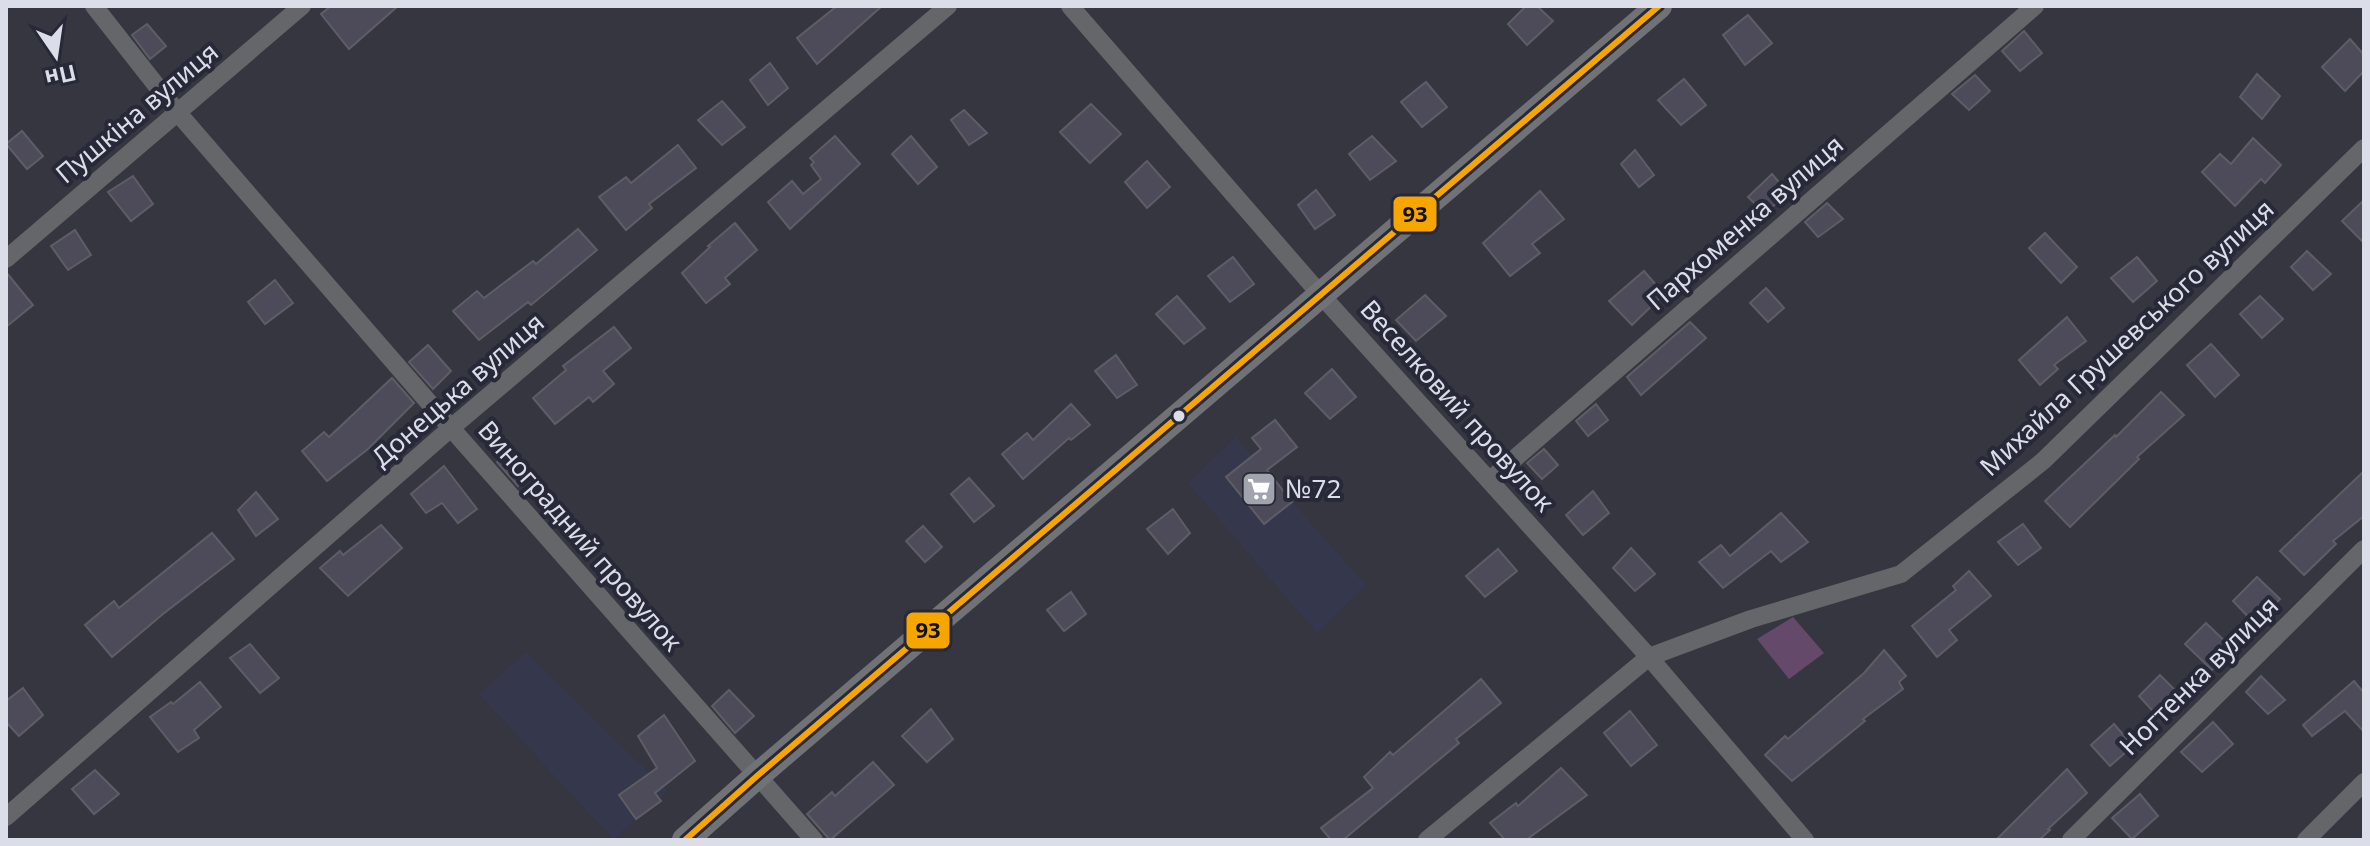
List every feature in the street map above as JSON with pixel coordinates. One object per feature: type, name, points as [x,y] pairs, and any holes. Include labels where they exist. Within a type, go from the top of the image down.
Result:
[{"type":"street","name":"Виноградний провулок","points":[[94,6],[178,113],[814,840]]},
{"type":"street","name":"Пушкіна вулиця","points":[[6,259],[302,6]]},
{"type":"street","name":"Донецька вулиця","points":[[6,817],[451,428],[948,6]]},
{"type":"street","name":"Веселковий провулок","points":[[1070,6],[1321,295],[1649,657],[1805,840]]},
{"type":"street","points":[[685,840],[1659,6]]},
{"type":"street","name":"Пархоменка вулиця","points":[[1490,480],[2035,6]]},
{"type":"street","name":"Михайла Грушевського вулиця","points":[[1427,840],[1649,657],[1751,619],[1901,574],[2043,461],[2364,148]]},
{"type":"street","name":"Ногтенка вулиця","points":[[2071,840],[2364,549]]},
{"type":"street","points":[[2306,840],[2364,782]]},
{"type":"shaded area","points":[[1236,437],[1366,586],[1317,633],[1188,483]]},
{"type":"shaded area","points":[[1793,617],[1824,653],[1789,679],[1757,639]]},
{"type":"shaded area","points":[[526,652],[668,791],[613,839],[479,694]]},
{"type":"building","points":[[331,6],[398,6],[349,49],[321,14]]},
{"type":"building","points":[[837,6],[882,6],[817,64],[797,38]]},
{"type":"building","points":[[1526,6],[1537,6],[1553,21],[1527,45],[1508,24]]},
{"type":"building","points":[[1748,15],[1772,43],[1745,65],[1723,35]]},
{"type":"building","points":[[147,24],[166,46],[150,59],[132,35]]},
{"type":"building","points":[[2024,31],[2042,53],[2020,71],[2002,51]]},
{"type":"building","points":[[2350,39],[2364,55],[2364,71],[2345,91],[2322,67]]},
{"type":"building","points":[[770,63],[788,88],[768,105],[750,80]]},
{"type":"building","points":[[2257,74],[2280,96],[2262,119],[2240,97]]},
{"type":"building","points":[[1975,75],[1990,91],[1969,110],[1952,94]]},
{"type":"building","points":[[1684,79],[1706,105],[1681,125],[1658,100]]},
{"type":"building","points":[[1426,82],[1447,107],[1422,127],[1401,102]]},
{"type":"building","points":[[722,101],[745,127],[722,145],[698,120]]},
{"type":"building","points":[[1091,104],[1121,134],[1090,163],[1060,132]]},
{"type":"building","points":[[964,110],[987,133],[969,145],[951,120]]},
{"type":"building","points":[[22,131],[43,156],[27,169],[6,144]]},
{"type":"building","points":[[835,136],[860,164],[790,229],[768,202],[792,181],[803,194],[821,179],[810,158]]},
{"type":"building","points":[[911,136],[937,167],[918,184],[892,154]]},
{"type":"building","points":[[1372,136],[1396,161],[1370,180],[1349,154]]},
{"type":"building","points":[[2253,138],[2281,165],[2265,183],[2261,179],[2235,206],[2202,172],[2220,154],[2231,164]]},
{"type":"building","points":[[678,145],[696,168],[649,204],[652,208],[626,230],[599,197],[626,177],[631,183]]},
{"type":"building","points":[[1635,150],[1654,175],[1639,187],[1621,164]]},
{"type":"building","points":[[1147,161],[1170,187],[1147,208],[1125,182]]},
{"type":"building","points":[[1772,174],[1789,194],[1764,213],[1748,197]]},
{"type":"building","points":[[133,176],[153,204],[131,221],[108,192]]},
{"type":"building","points":[[1316,190],[1335,215],[1315,229],[1298,205]]},
{"type":"building","points":[[1540,191],[1564,219],[1532,244],[1540,253],[1510,276],[1483,243]]},
{"type":"building","points":[[2364,200],[2364,243],[2342,221]]},
{"type":"building","points":[[1827,203],[1843,219],[1818,237],[1805,222]]},
{"type":"building","points":[[735,223],[757,250],[725,278],[730,284],[706,303],[682,273]]},
{"type":"building","points":[[578,229],[597,250],[531,305],[528,302],[479,340],[453,311],[477,291],[484,298],[533,261],[536,264]]},
{"type":"building","points":[[75,230],[91,255],[68,270],[51,246]]},
{"type":"building","points":[[2045,233],[2077,267],[2061,283],[2029,248]]},
{"type":"building","points":[[2307,251],[2331,274],[2313,290],[2291,267]]},
{"type":"building","points":[[1233,257],[1254,284],[1230,302],[1208,276]]},
{"type":"building","points":[[2137,257],[2157,281],[2133,302],[2111,278]]},
{"type":"building","points":[[1644,271],[1664,294],[1632,325],[1609,301]]},
{"type":"building","points":[[6,272],[33,305],[6,327]]},
{"type":"building","points":[[275,280],[293,303],[265,324],[248,302]]},
{"type":"building","points":[[1766,288],[1784,308],[1768,322],[1750,303]]},
{"type":"building","points":[[1425,295],[1446,316],[1416,341],[1396,320]]},
{"type":"building","points":[[1177,296],[1205,328],[1184,344],[1156,314]]},
{"type":"building","points":[[2260,296],[2283,319],[2262,338],[2240,314]]},
{"type":"building","points":[[2067,317],[2086,341],[2054,365],[2058,369],[2040,385],[2019,360]]},
{"type":"building","points":[[1690,322],[1706,338],[1641,395],[1627,377]]},
{"type":"building","points":[[614,327],[631,348],[603,371],[614,384],[593,402],[589,397],[555,424],[533,398],[566,370],[563,366]]},
{"type":"building","points":[[2211,344],[2239,375],[2215,397],[2187,365]]},
{"type":"building","points":[[428,345],[451,371],[433,389],[409,362]]},
{"type":"building","points":[[1116,355],[1137,385],[1117,398],[1095,371]]},
{"type":"building","points":[[1332,369],[1356,397],[1330,419],[1305,393]]},
{"type":"building","points":[[392,378],[414,403],[368,449],[327,481],[302,451],[324,432],[329,437]]},
{"type":"building","points":[[2161,392],[2184,415],[2137,457],[2139,459],[2070,527],[2045,501]]},
{"type":"building","points":[[1071,404],[1090,425],[1071,440],[1069,438],[1023,479],[1002,454],[1027,433],[1033,440]]},
{"type":"building","points":[[1596,404],[1608,420],[1588,436],[1576,421]]},
{"type":"building","name":"№72","points":[[1275,420],[1297,447],[1267,470],[1292,502],[1264,524],[1226,477],[1261,449],[1252,438]]},
{"type":"building","points":[[1544,449],[1558,465],[1542,479],[1527,463]]},
{"type":"building","points":[[509,451],[530,474],[518,486],[497,462]]},
{"type":"building","points":[[444,466],[477,509],[458,523],[442,503],[426,513],[411,494]]},
{"type":"building","points":[[2364,471],[2364,516],[2333,541],[2336,544],[2304,575],[2280,551]]},
{"type":"building","points":[[969,478],[994,506],[974,522],[951,494]]},
{"type":"building","points":[[1593,491],[1609,513],[1583,535],[1566,515]]},
{"type":"building","points":[[256,492],[278,519],[256,536],[238,510]]},
{"type":"building","points":[[1173,509],[1190,533],[1168,554],[1147,529]]},
{"type":"building","points":[[1781,513],[1808,542],[1781,562],[1771,551],[1723,588],[1699,562],[1721,545],[1730,556]]},
{"type":"building","points":[[2023,524],[2041,548],[2018,565],[1998,542]]},
{"type":"building","points":[[381,525],[402,548],[348,596],[320,568],[340,551],[343,555]]},
{"type":"building","points":[[923,526],[942,547],[925,562],[906,541]]},
{"type":"building","points":[[212,533],[234,559],[112,657],[85,625],[114,601],[119,608]]},
{"type":"building","points":[[1631,548],[1655,574],[1635,591],[1613,568]]},
{"type":"building","points":[[1498,549],[1517,571],[1485,597],[1466,576]]},
{"type":"building","points":[[1969,571],[1991,596],[1949,630],[1957,640],[1937,657],[1912,626],[1956,590],[1953,586]]},
{"type":"building","points":[[2257,577],[2280,599],[2255,624],[2233,601]]},
{"type":"building","points":[[1071,592],[1086,614],[1064,631],[1047,610]]},
{"type":"building","points":[[2206,623],[2233,649],[2212,670],[2185,644]]},
{"type":"building","points":[[250,644],[279,678],[260,693],[230,658]]},
{"type":"building","points":[[1884,650],[1906,676],[1899,682],[1903,689],[1863,719],[1865,721],[1792,781],[1765,755],[1864,673]]},
{"type":"building","points":[[2160,675],[2182,697],[2161,720],[2139,696]]},
{"type":"building","points":[[2261,676],[2285,700],[2268,714],[2246,692]]},
{"type":"building","points":[[1481,679],[1501,703],[1456,739],[1459,743],[1343,840],[1331,840],[1321,828],[1373,788],[1364,777],[1390,752],[1393,755]]},
{"type":"building","points":[[2354,681],[2364,693],[2364,732],[2345,711],[2312,736],[2303,725]]},
{"type":"building","points":[[200,682],[221,707],[194,730],[199,738],[178,752],[150,717],[171,702],[173,704]]},
{"type":"building","points":[[23,688],[43,715],[19,736],[6,722],[6,701]]},
{"type":"building","points":[[729,690],[754,716],[735,733],[712,706]]},
{"type":"building","points":[[931,709],[953,739],[927,762],[902,736]]},
{"type":"building","points":[[1630,711],[1657,745],[1631,766],[1604,733]]},
{"type":"building","points":[[664,715],[695,761],[655,793],[661,801],[636,819],[619,795],[657,768],[638,736]]},
{"type":"building","points":[[2213,722],[2233,744],[2202,772],[2181,752]]},
{"type":"building","points":[[2114,724],[2133,746],[2110,766],[2091,745]]},
{"type":"building","points":[[873,762],[894,785],[830,840],[807,814],[832,792],[835,796]]},
{"type":"building","points":[[1561,768],[1587,795],[1526,840],[1505,840],[1490,823],[1516,803],[1518,806]]},
{"type":"building","points":[[2067,769],[2087,793],[2050,830],[2039,840],[1996,840]]},
{"type":"building","points":[[95,770],[119,794],[94,814],[72,789]]},
{"type":"building","points":[[2140,794],[2158,816],[2132,839],[2112,818]]},
{"type":"transit line","name":"93","points":[[685,840],[1659,6]]},
{"type":"place","name":"№72","points":[[1259,489]]}]
